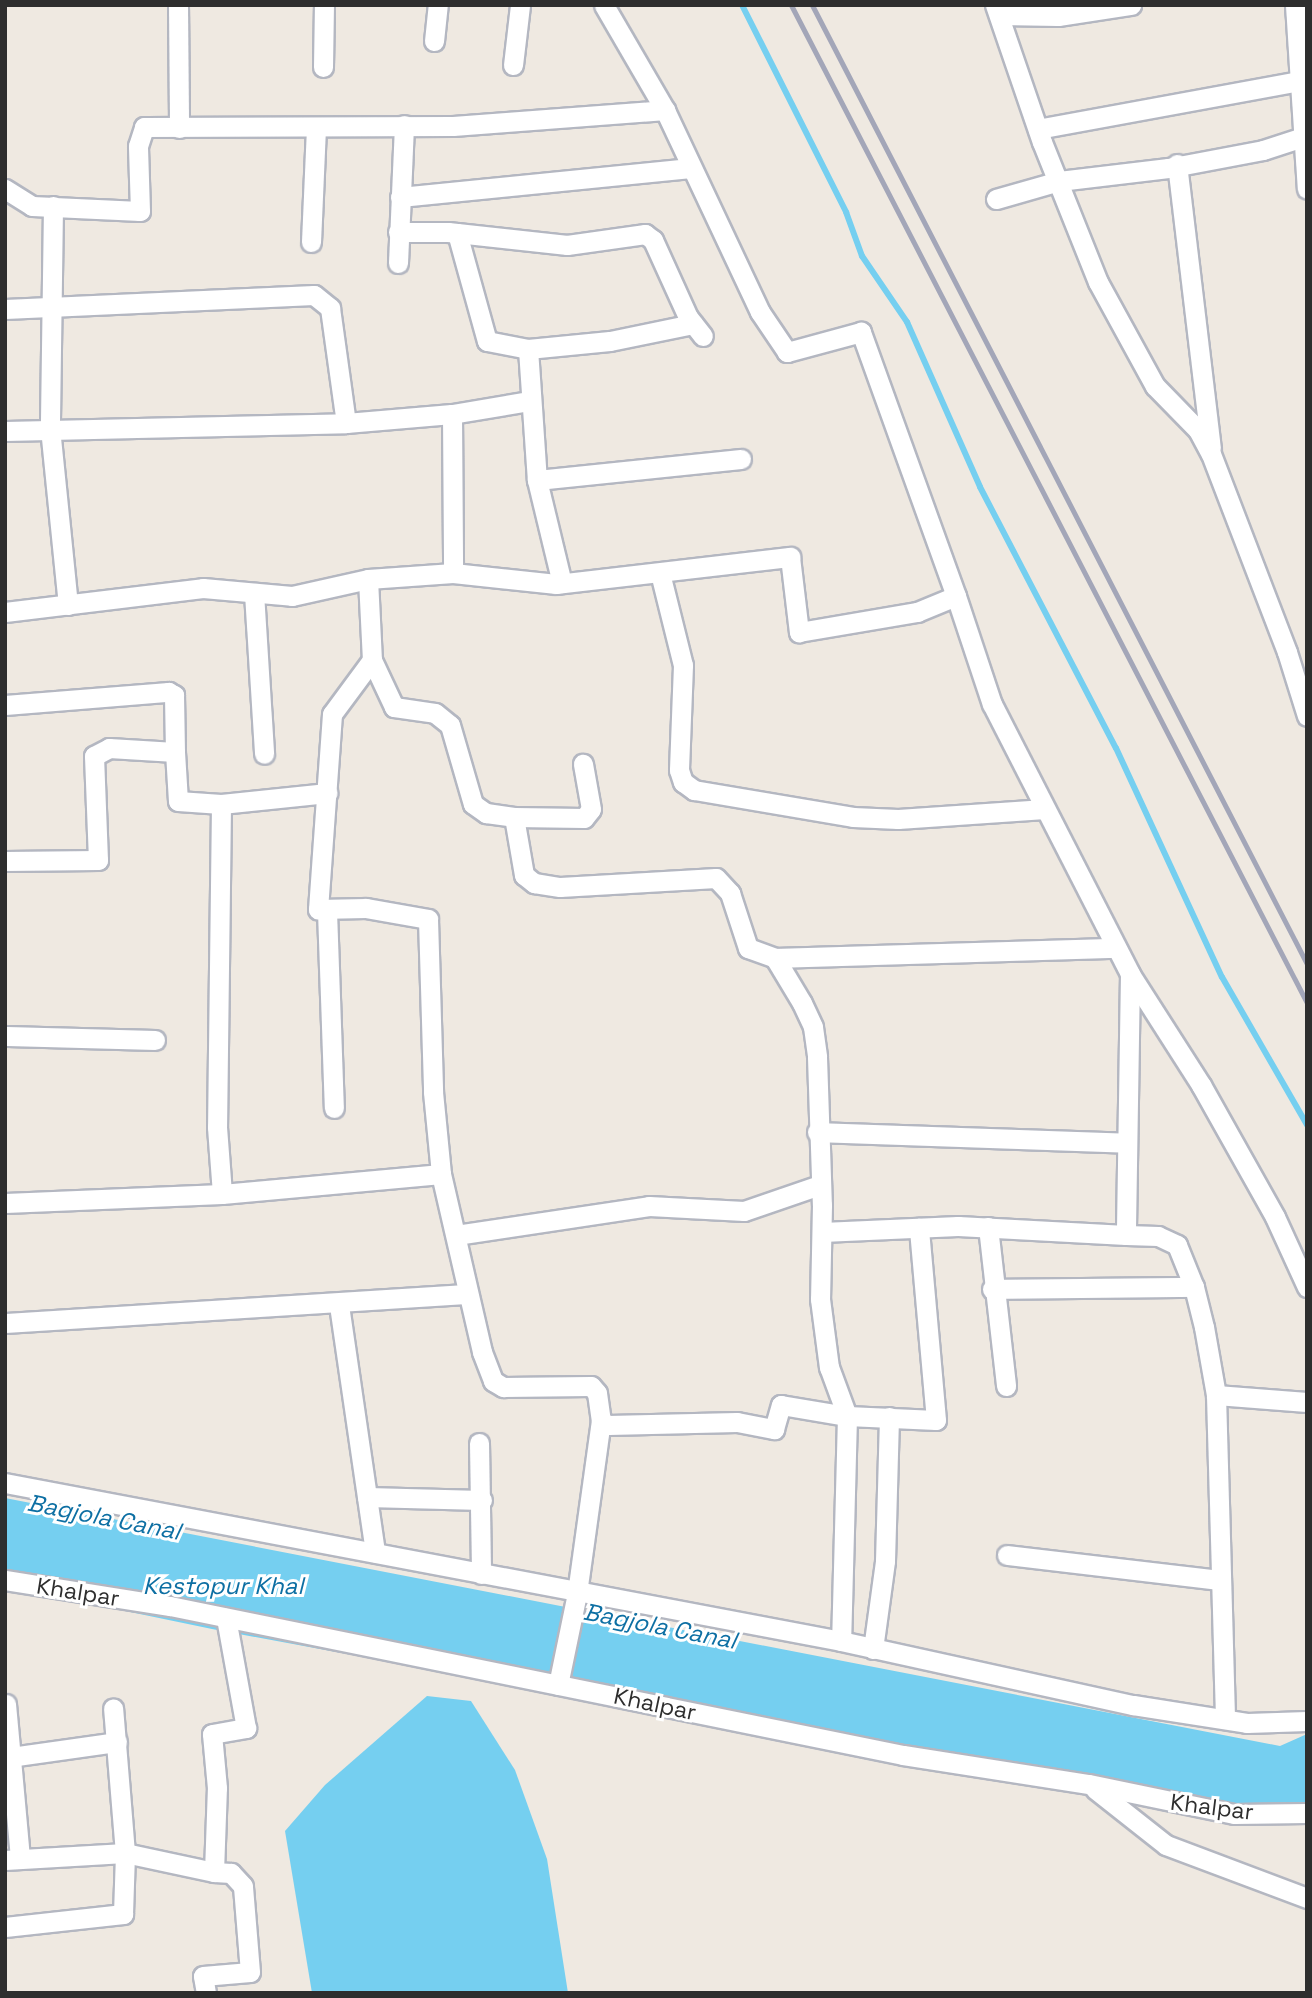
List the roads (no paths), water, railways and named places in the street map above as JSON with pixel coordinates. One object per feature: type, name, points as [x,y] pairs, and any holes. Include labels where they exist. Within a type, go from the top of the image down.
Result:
[{"type":"street","points":[[178,5],[179,128]]},
{"type":"street","points":[[323,67],[324,5]]},
{"type":"street","points":[[434,41],[438,5]]},
{"type":"street","points":[[513,65],[520,5]]},
{"type":"street","points":[[604,5],[665,110],[760,312],[786,352],[861,332],[992,704],[1130,974],[1201,1085],[1275,1217],[1307,1287]]},
{"type":"street","points":[[1131,5],[1056,11],[997,10],[1038,129],[1097,282],[1155,386],[1198,430],[1211,454],[1240,537],[1287,652],[1307,716]]},
{"type":"street","points":[[1295,5],[1307,189]]},
{"type":"street","points":[[1038,129],[1298,81]]},
{"type":"street","points":[[5,189],[32,206],[139,211],[138,146],[144,127],[316,128],[665,110]]},
{"type":"street","points":[[398,263],[404,125]]},
{"type":"street","points":[[311,242],[316,128]]},
{"type":"street","points":[[996,199],[1059,181],[1263,150],[1303,137]]},
{"type":"street","points":[[1177,164],[1211,454]]},
{"type":"street","points":[[400,197],[691,168]]},
{"type":"street","points":[[53,206],[50,428],[68,605]]},
{"type":"street","points":[[398,232],[457,233],[567,245],[645,234],[653,240],[698,330],[528,349],[487,341],[457,233]]},
{"type":"street","points":[[5,309],[314,295],[330,307],[346,423]]},
{"type":"street","points":[[528,349],[537,480],[562,583]]},
{"type":"street","points":[[5,431],[346,423],[452,414],[530,401]]},
{"type":"street","points":[[452,414],[453,573]]},
{"type":"street","points":[[537,480],[741,459]]},
{"type":"street","points":[[5,612],[203,588],[292,596],[368,579],[453,573],[562,583],[790,557],[799,632],[917,612],[956,596]]},
{"type":"street","points":[[660,573],[682,665],[679,770],[683,782],[694,790],[853,817],[898,819],[1045,809]]},
{"type":"street","points":[[368,579],[372,660],[394,707],[435,713],[450,725],[473,804],[486,813],[514,817],[584,818],[591,809],[583,764]]},
{"type":"street","points":[[254,593],[264,754]]},
{"type":"street","points":[[372,660],[332,715],[318,909],[327,911],[366,908],[428,919],[433,1092],[441,1174],[468,1294],[494,1381],[503,1387],[591,1387],[597,1393],[601,1421],[577,1593],[558,1685]]},
{"type":"street","points":[[5,705],[168,692],[174,695],[178,801],[221,804],[327,793]]},
{"type":"street","points":[[5,861],[98,860],[94,756],[109,748],[175,752]]},
{"type":"street","points":[[221,804],[217,1127],[222,1194]]},
{"type":"street","points":[[514,817],[519,863],[534,883],[560,887],[716,878],[730,893],[748,948],[775,958],[1116,948]]},
{"type":"street","points":[[327,911],[334,1108]]},
{"type":"street","points":[[775,958],[813,1027],[822,1232],[820,1298],[829,1367],[847,1416],[841,1641]]},
{"type":"street","points":[[1126,1235],[1125,1143],[1130,974]]},
{"type":"street","points":[[5,1036],[155,1040]]},
{"type":"street","points":[[817,1132],[1125,1143]]},
{"type":"street","points":[[5,1203],[222,1194],[441,1174]]},
{"type":"street","points":[[456,1235],[649,1206],[744,1210],[820,1185]]},
{"type":"street","points":[[822,1232],[988,1227],[1169,1239],[1177,1245],[1194,1287],[1216,1395],[1219,1580],[1225,1719]]},
{"type":"street","points":[[988,1227],[992,1289],[1006,1386]]},
{"type":"street","points":[[601,1421],[608,1425],[737,1422],[774,1429],[781,1405],[847,1416],[936,1420],[919,1228]]},
{"type":"street","points":[[992,1289],[1194,1287]]},
{"type":"street","points":[[5,1324],[339,1305],[468,1294]]},
{"type":"street","points":[[339,1305],[375,1552]]},
{"type":"street","points":[[1216,1395],[1307,1402]]},
{"type":"street","points":[[873,1649],[885,1561],[889,1417]]},
{"type":"street","points":[[478,1443],[482,1500],[481,1574]]},
{"type":"street","points":[[5,1483],[841,1641],[1133,1705],[1225,1719],[1307,1721]]},
{"type":"street","points":[[368,1497],[482,1500]]},
{"type":"street","points":[[1007,1555],[1219,1580]]},
{"type":"street","name":"Khalpar","points":[[5,1580],[226,1618],[903,1755],[1089,1784],[1234,1814],[1307,1813]]},
{"type":"street","points":[[214,1872],[217,1788],[212,1734],[246,1728],[226,1618]]},
{"type":"street","points":[[6,1704],[13,1859],[125,1853],[214,1872],[232,1873],[243,1886],[250,1972],[203,1976],[206,1993]]},
{"type":"street","points":[[5,1927],[122,1914],[125,1853],[113,1708]]},
{"type":"street","points":[[10,1757],[117,1742]]},
{"type":"street","points":[[1089,1784],[1166,1845],[1307,1898]]},
{"type":"water","name":"Kestopur Khal","points":[[5,1498],[1280,1746],[1307,1734],[1307,1813],[1266,1824],[212,1629],[5,1586]]},
{"type":"water","points":[[427,1696],[471,1701],[515,1770],[547,1859],[568,1993],[312,1993],[285,1831],[325,1785]]},
{"type":"waterway","points":[[742,5],[846,212],[862,256],[907,322],[980,487],[1116,748],[1222,977],[1307,1125]]},
{"type":"railway","points":[[791,5],[1307,1003]]},
{"type":"railway","points":[[812,5],[1307,964]]},
{"type":"water label","name":"Bagjola Canal","points":[[104,1517]]},
{"type":"water label","name":"Bagjola Canal","points":[[660,1626]]}]
